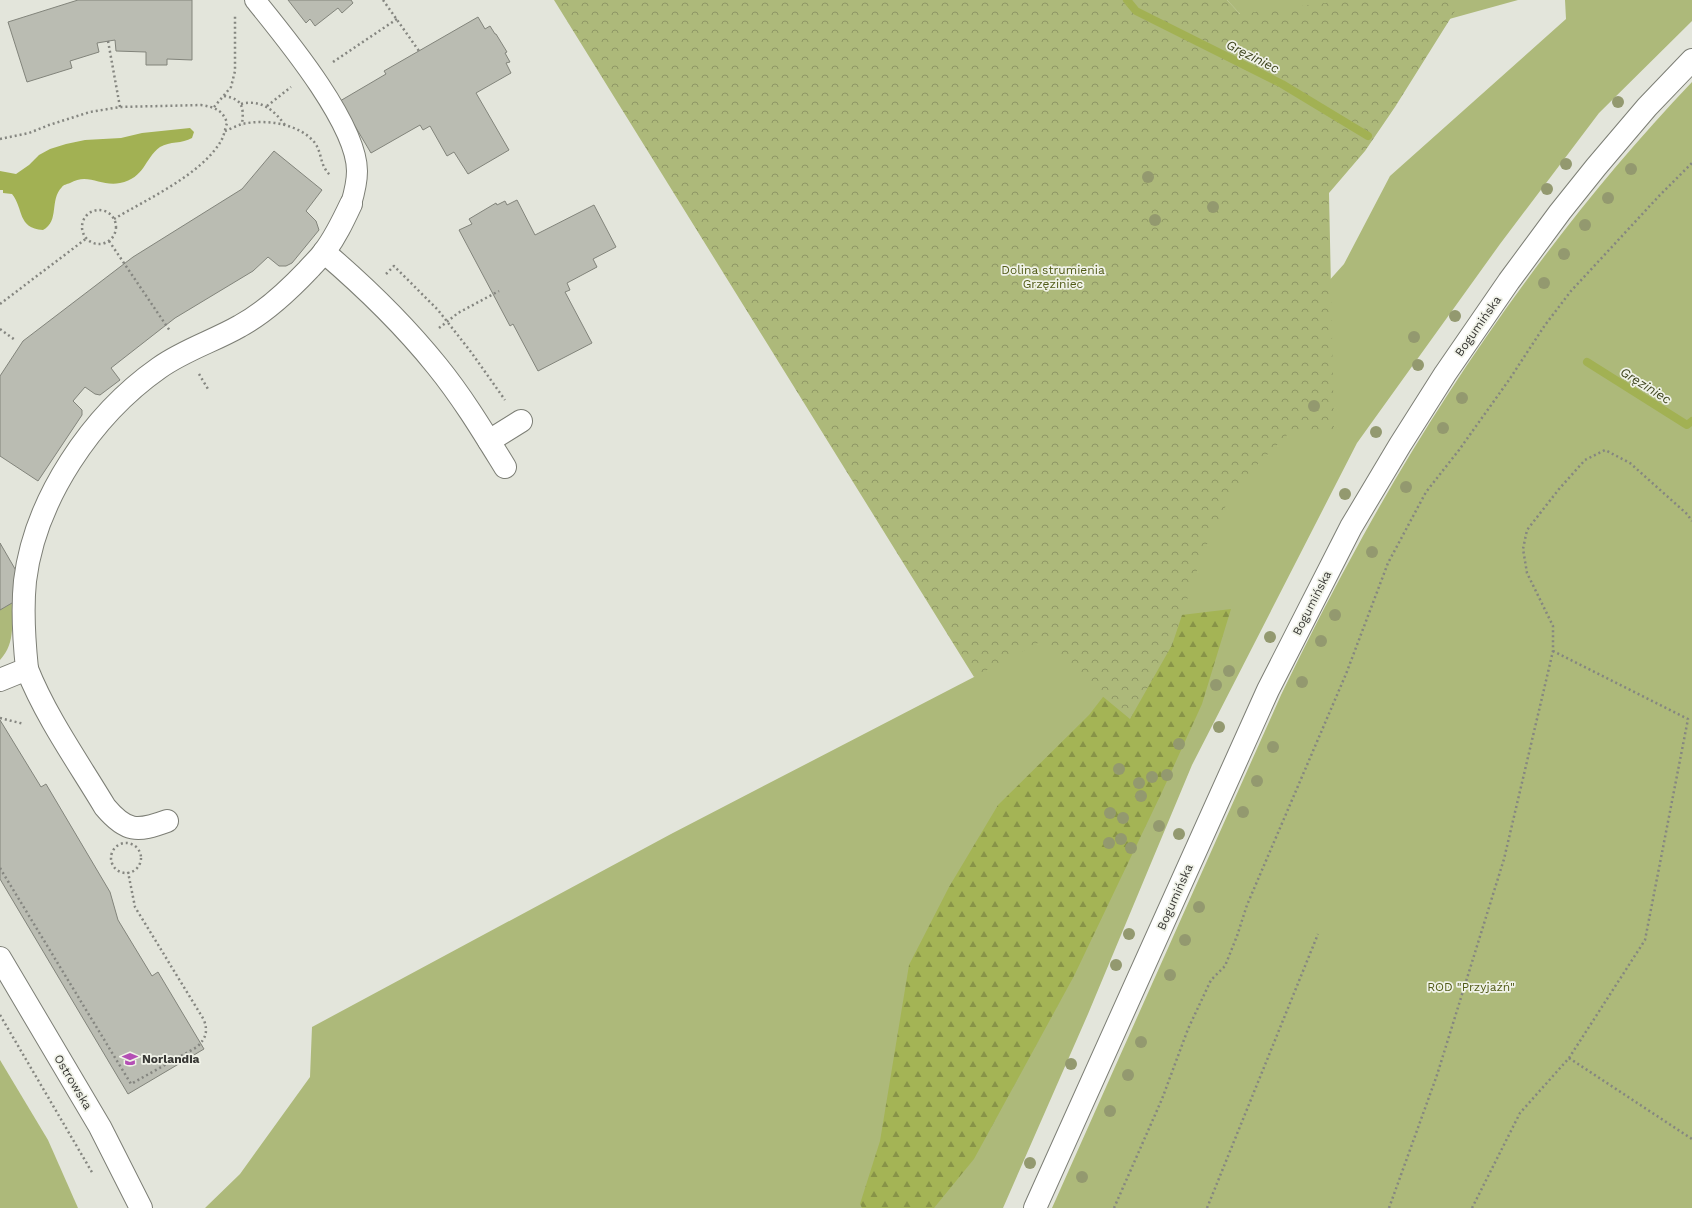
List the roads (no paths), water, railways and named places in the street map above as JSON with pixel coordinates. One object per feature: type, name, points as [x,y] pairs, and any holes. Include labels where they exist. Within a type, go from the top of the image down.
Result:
[{"type":"street","points":[[167,821],[147,829],[129,828],[115,819],[105,807],[48,712],[32,683],[27,669],[23,618],[25,581],[30,555],[39,523],[51,494],[74,457],[106,416],[159,368],[185,353],[241,326],[266,309],[289,290],[324,252],[342,223],[351,204],[356,186],[357,170],[350,140],[339,119],[311,74],[290,44],[255,0]]},
{"type":"street","name":"Bogumińska","points":[[1035,1208],[1268,690],[1352,527],[1400,445],[1441,380],[1509,282],[1560,212],[1596,167],[1647,107],[1692,60]]},
{"type":"street","points":[[324,252],[351,275],[419,345],[437,366],[477,421],[505,467]]},
{"type":"street","points":[[489,441],[521,421]]},
{"type":"street","points":[[0,680],[27,669]]},
{"type":"street","name":"Ostrowska","points":[[0,958],[100,1127],[141,1208]]},
{"type":"waterway","name":"Gręziniec","points":[[1127,0],[1136,11],[1282,84],[1368,136]]},
{"type":"waterway","name":"Gręziniec","points":[[1587,362],[1687,425],[1692,421]]},
{"type":"place","name":"Norlandia","points":[[130,1059]]},
{"type":"park label","name":"Dolina strumienia Grzęziniec","points":[[1053,277]]},
{"type":"park label","name":"ROD \"Przyjaźń\"","points":[[1471,987]]}]
